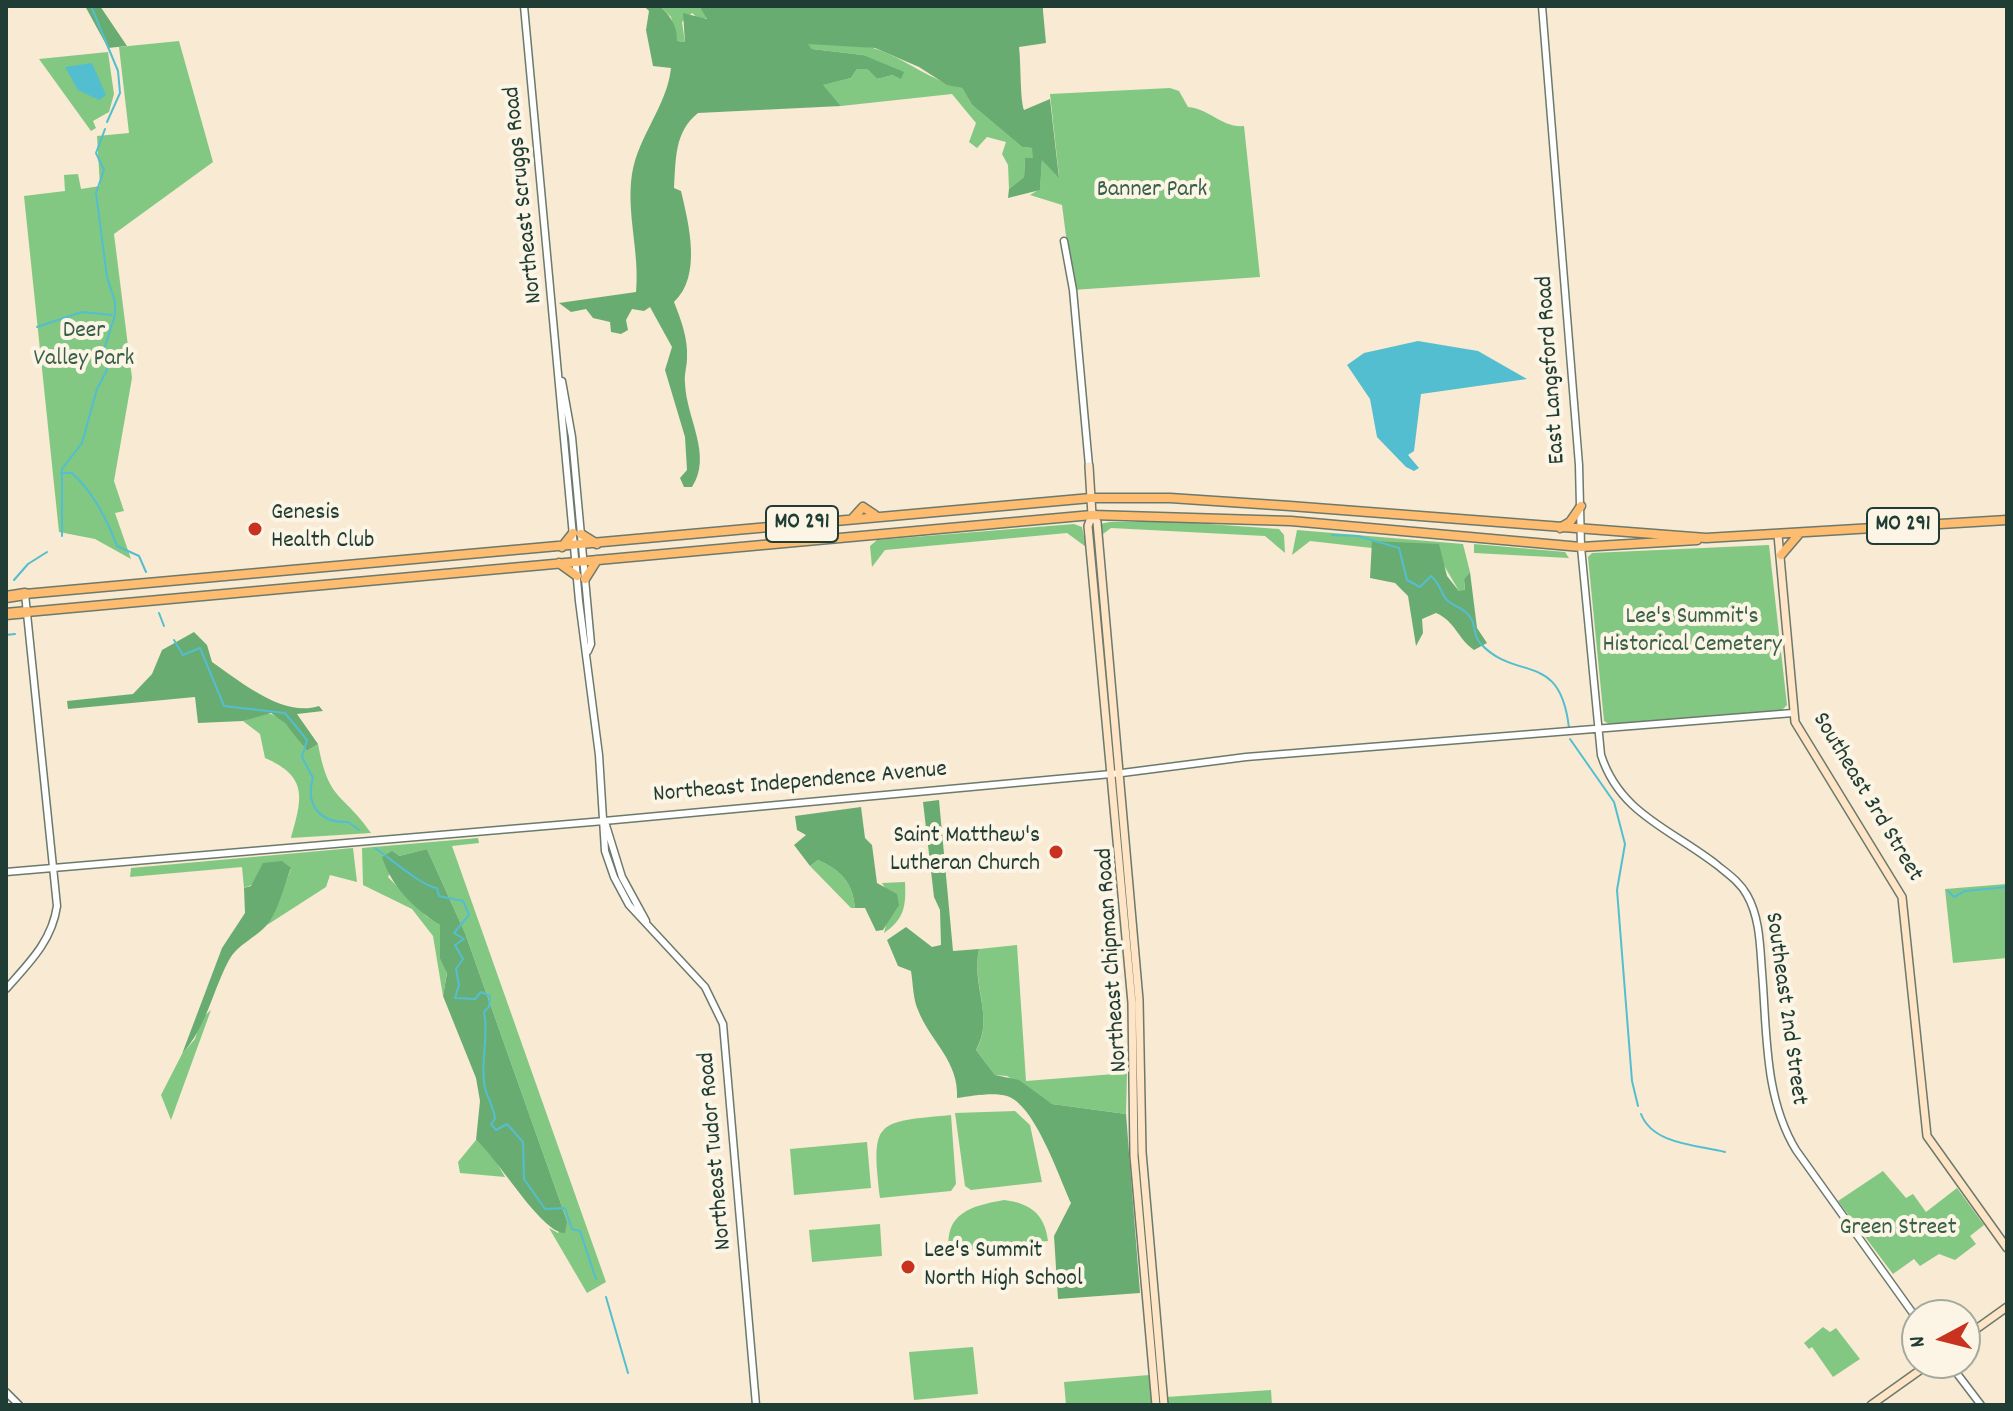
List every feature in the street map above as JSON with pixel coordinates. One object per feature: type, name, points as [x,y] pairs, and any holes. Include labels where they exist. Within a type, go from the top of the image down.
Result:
[{"type":"highway","name":"MO 291","points":[[6,597],[25,594]]},
{"type":"highway","name":"MO 291","points":[[6,614],[27,612]]},
{"type":"main road","name":"Northeast Chipman Road","points":[[1089,466],[1092,515],[1088,526],[1096,562],[1122,773],[1141,1024],[1142,1152],[1164,1405]]},
{"type":"main road","name":"MO 291","points":[[25,594],[578,547],[1091,498],[1275,505],[1706,538],[2007,520]]},
{"type":"main road","points":[[1560,528],[1570,522],[1581,506]]},
{"type":"main road","name":"MO 291","points":[[27,612],[1092,515],[1291,521],[1581,547],[1686,542],[1706,538]]},
{"type":"main road","points":[[560,548],[577,533],[597,544]]},
{"type":"main road","points":[[1781,555],[1800,533]]},
{"type":"main road","points":[[1581,547],[1590,538],[1634,534]]},
{"type":"main road","name":"Southeast 3rd Street","points":[[1778,535],[1793,713],[1799,730],[1902,897],[1927,1136],[2007,1248]]},
{"type":"main road","points":[[559,563],[581,578],[598,559]]},
{"type":"main road","name":"Northeast Chipman Road","points":[[1096,562],[1132,1003],[1134,1156],[1156,1405]]},
{"type":"main road","points":[[1118,841],[1123,846],[1131,897]]},
{"type":"main road","points":[[1981,1326],[2007,1307]]},
{"type":"main road","points":[[1871,1405],[1908,1379]]},
{"type":"street","name":"Northeast Scruggs Road","points":[[524,6],[561,381],[569,412],[579,561]]},
{"type":"street","name":"East Langsford Road","points":[[1542,6],[1581,506],[1581,547],[1598,731]]},
{"type":"street","name":"Northeast Chipman Road","points":[[1064,241],[1073,290],[1089,466]]},
{"type":"street","points":[[579,561],[586,628]]},
{"type":"street","points":[[581,578],[581,616],[590,636],[588,651]]},
{"type":"street","points":[[6,989],[42,947],[55,922],[53,868],[25,594]]},
{"type":"street","name":"Northeast Tudor Road","points":[[586,628],[604,821],[622,877],[646,921],[705,987],[723,1024],[756,1405]]},
{"type":"street","name":"Northeast Independence Avenue","points":[[6,872],[1112,774],[1246,757],[1793,713]]},
{"type":"street","name":"Southeast 2nd Street","points":[[1598,731],[1606,771],[1632,809],[1688,843],[1734,879],[1747,895],[1759,932],[1772,1085],[1782,1122],[1796,1150],[1903,1299]]},
{"type":"street","points":[[1961,1379],[1981,1405]]},
{"type":"street","points":[[6,1392],[19,1405]]},
{"type":"green space","points":[[85,6],[100,6],[127,46],[108,48]]},
{"type":"green space","points":[[644,6],[660,6],[673,22],[677,41],[685,42],[683,13],[707,19],[699,6],[1043,6],[1046,43],[1019,47],[1024,110],[1050,99],[1059,178],[1042,160],[1040,190],[1008,198],[1009,189],[1024,177],[1025,158],[1033,158],[1032,148],[1022,147],[972,105],[962,88],[947,85],[919,67],[875,48],[808,44],[812,49],[863,55],[904,72],[901,79],[893,75],[877,79],[867,69],[857,69],[851,78],[823,85],[841,106],[698,113],[684,129],[676,157],[674,188],[681,191],[684,204],[690,234],[691,264],[683,291],[674,302],[685,336],[686,396],[699,449],[698,475],[692,487],[684,487],[680,478],[687,470],[685,437],[665,370],[672,347],[650,307],[644,311],[632,309],[626,320],[628,330],[621,334],[611,332],[610,322],[593,318],[586,309],[571,312],[559,303],[636,292],[632,174],[640,147],[664,95],[671,68],[653,66],[646,30],[649,11]]},
{"type":"green space","points":[[660,6],[699,6],[707,18],[700,20],[692,13],[682,22],[685,42],[677,41],[671,17]]},
{"type":"green space","name":"Deer Valley Park","points":[[179,41],[213,162],[114,234],[132,378],[114,481],[124,511],[115,513],[131,559],[95,539],[59,532],[24,196],[65,191],[64,175],[78,174],[81,189],[100,186],[97,136],[129,133],[119,47]]},
{"type":"green space","points":[[807,44],[870,47],[962,88],[972,105],[1022,147],[1033,148],[1033,158],[1025,159],[1024,177],[1009,189],[1008,165],[1002,154],[1006,142],[987,137],[977,148],[969,142],[976,123],[952,94],[841,106],[822,85],[851,78],[857,69],[867,69],[877,79],[893,75],[863,55],[812,49]]},
{"type":"green space","points":[[108,52],[114,94],[109,112],[93,121],[96,128],[91,131],[39,59]]},
{"type":"green space","name":"Banner Park","points":[[1170,88],[1179,91],[1188,107],[1229,124],[1244,126],[1260,277],[1073,290],[1062,205],[1030,195],[1040,189],[1042,159],[1059,176],[1050,94]]},
{"type":"green space","points":[[1180,522],[1279,529],[1284,535],[1285,553],[1265,536],[1111,528],[1099,537],[1100,524]]},
{"type":"green space","points":[[1074,524],[1082,527],[1086,547],[1067,533],[885,550],[872,567],[870,546],[877,540]]},
{"type":"green space","points":[[1297,530],[1463,544],[1470,572],[1464,579],[1465,591],[1459,591],[1439,557],[1372,542],[1372,548],[1310,541],[1292,555]]},
{"type":"green space","points":[[1372,541],[1439,544],[1447,576],[1459,591],[1465,590],[1464,579],[1470,572],[1477,628],[1487,643],[1474,650],[1448,621],[1436,613],[1422,619],[1423,633],[1416,646],[1408,596],[1395,583],[1370,578]]},
{"type":"green space","points":[[1474,544],[1565,552],[1569,558],[1474,553]]},
{"type":"green space","name":"Lee's Summit's Historical Cemetery","points":[[1769,545],[1787,705],[1782,710],[1609,724],[1604,721],[1588,557],[1592,553]]},
{"type":"green space","points":[[194,632],[207,645],[212,662],[262,696],[291,707],[319,706],[323,711],[297,714],[318,744],[307,751],[285,723],[271,713],[243,721],[198,723],[195,697],[68,709],[67,701],[133,694],[152,674],[162,650]]},
{"type":"green space","points":[[263,713],[283,721],[307,751],[318,744],[332,787],[371,833],[291,838],[298,812],[299,790],[289,773],[265,758],[260,734],[243,721]]},
{"type":"green space","points":[[939,800],[953,951],[979,949],[977,963],[983,1026],[976,1050],[995,1075],[1019,1080],[1052,1104],[1126,1114],[1140,1293],[1058,1299],[1054,1236],[1071,1203],[1045,1143],[1027,1113],[1007,1096],[989,1094],[957,1098],[949,1062],[916,1006],[911,971],[898,966],[887,940],[906,927],[932,947],[941,945],[940,910],[934,897],[923,802]]},
{"type":"green space","points":[[861,807],[865,838],[872,845],[877,883],[897,894],[899,905],[883,930],[876,931],[865,908],[855,908],[848,884],[839,873],[818,860],[810,866],[794,845],[806,835],[797,830],[795,816]]},
{"type":"green space","points":[[478,838],[479,843],[452,846],[606,1282],[587,1293],[549,1228],[558,1233],[567,1221],[465,933],[427,849],[399,856],[388,877],[426,916],[440,925],[440,959],[447,972],[443,996],[433,936],[412,909],[363,885],[362,848]]},
{"type":"green space","points":[[353,848],[357,882],[330,875],[326,887],[267,925],[291,869],[244,888],[242,867],[130,877],[131,868]]},
{"type":"green space","points":[[427,849],[465,933],[567,1221],[565,1233],[544,1221],[476,1140],[480,1101],[476,1078],[443,996],[447,973],[440,959],[440,925],[405,896],[391,878],[382,857],[392,851],[399,856]]},
{"type":"green space","points":[[818,860],[844,878],[855,908],[851,908],[810,866]]},
{"type":"green space","points":[[282,861],[291,868],[274,914],[266,926],[232,955],[198,1032],[182,1054],[222,948],[245,913],[244,888],[251,886],[263,863]]},
{"type":"green space","points":[[905,882],[903,911],[884,933],[889,902],[882,883]]},
{"type":"green space","points":[[2007,884],[2007,958],[1953,963],[1945,889]]},
{"type":"green space","points":[[1017,945],[1026,1081],[1127,1073],[1126,1114],[1052,1104],[1007,1076],[995,1075],[976,1050],[983,1026],[977,962],[979,949]]},
{"type":"green space","points":[[211,1010],[171,1120],[161,1095],[182,1054],[195,1039],[201,1019]]},
{"type":"green space","points":[[1015,1111],[1030,1125],[1042,1182],[971,1190],[965,1186],[955,1113]]},
{"type":"green space","points":[[951,1115],[956,1184],[951,1191],[880,1198],[877,1153],[878,1139],[884,1130],[907,1120]]},
{"type":"green space","points":[[476,1140],[490,1151],[505,1177],[460,1173],[458,1162]]},
{"type":"green space","points":[[867,1142],[871,1188],[794,1195],[790,1149]]},
{"type":"green space","name":"Green Street","points":[[1883,1171],[1906,1198],[1913,1194],[1926,1212],[1957,1188],[1984,1225],[1970,1236],[1976,1244],[1955,1260],[1939,1254],[1920,1266],[1914,1259],[1893,1274],[1838,1201]]},
{"type":"green space","points":[[1004,1200],[1029,1207],[1035,1212],[1044,1224],[1048,1241],[949,1252],[951,1228],[962,1214],[981,1205]]},
{"type":"green space","points":[[880,1224],[882,1256],[812,1262],[809,1230]]},
{"type":"green space","points":[[1823,1327],[1830,1332],[1836,1328],[1860,1359],[1833,1377],[1812,1347],[1809,1349],[1804,1343]]},
{"type":"green space","points":[[973,1347],[978,1394],[914,1400],[909,1352]]},
{"type":"green space","points":[[1149,1375],[1152,1405],[1066,1405],[1064,1382]]},
{"type":"green space","points":[[1271,1390],[1272,1405],[1167,1405],[1166,1397]]},
{"type":"water","points":[[92,63],[106,95],[99,100],[78,90],[65,67]]},
{"type":"water","points":[[1418,341],[1478,351],[1527,379],[1421,394],[1414,451],[1408,455],[1419,468],[1414,471],[1406,467],[1377,437],[1370,399],[1347,365],[1364,353]]},
{"type":"waterway","points":[[91,6],[118,71],[120,93],[107,122]]},
{"type":"waterway","points":[[62,536],[62,469],[82,443],[97,389],[107,370],[103,353],[115,315],[96,193],[104,170],[96,153],[105,129]]},
{"type":"waterway","points":[[37,327],[82,312],[112,315]]},
{"type":"waterway","points":[[61,473],[72,473],[87,489],[117,546],[139,556],[146,572]]},
{"type":"waterway","points":[[1332,535],[1358,536],[1399,548],[1407,580],[1420,587],[1431,576],[1448,601],[1470,616],[1480,643],[1494,655],[1546,677],[1556,687],[1564,703],[1569,728]]},
{"type":"waterway","points":[[14,580],[28,564],[47,552]]},
{"type":"waterway","points":[[159,613],[164,626]]},
{"type":"waterway","points":[[6,635],[15,634]]},
{"type":"waterway","points":[[174,640],[183,655],[200,648],[224,706],[285,713],[307,740],[302,757],[313,778],[313,804],[323,816],[348,822],[359,830]]},
{"type":"waterway","points":[[1570,739],[1614,802],[1625,844],[1617,890],[1632,1081],[1638,1106]]},
{"type":"waterway","points":[[375,848],[415,878],[437,888],[439,896],[463,901],[469,915],[454,933],[464,939],[455,945],[463,959],[456,969],[459,985],[455,998],[475,999],[481,992],[490,996],[489,1007],[484,1012],[483,1073],[495,1119],[491,1124],[496,1130],[507,1124],[523,1142],[524,1179],[545,1209],[565,1208],[572,1229],[580,1231],[596,1279]]},
{"type":"waterway","points":[[1948,891],[1954,897],[1965,891],[2007,887]]},
{"type":"waterway","points":[[1641,1114],[1655,1132],[1666,1138],[1725,1152]]},
{"type":"waterway","points":[[606,1297],[628,1373]]},
{"type":"place","name":"Genesis Health Club","points":[[255,529]]},
{"type":"place","name":"Saint Matthew's Lutheran Church","points":[[1056,852]]},
{"type":"place","name":"Lee's Summit North High School","points":[[908,1267]]}]
